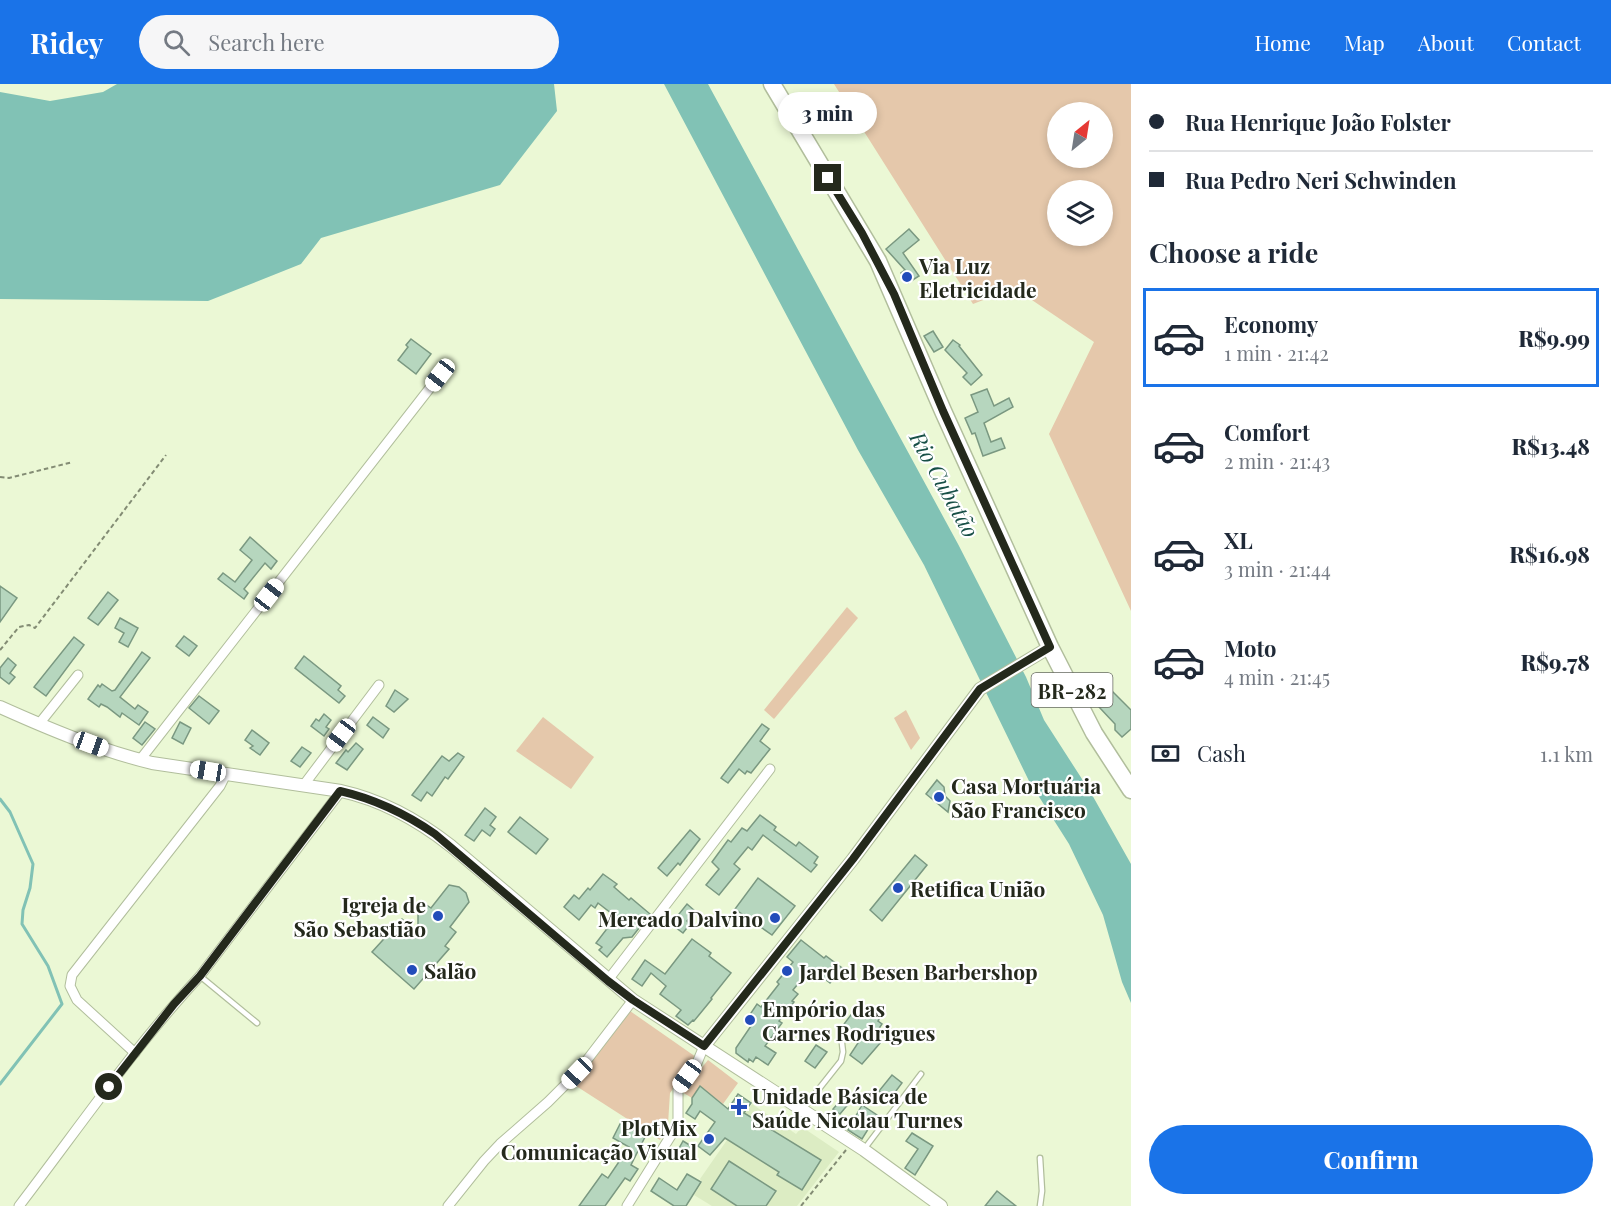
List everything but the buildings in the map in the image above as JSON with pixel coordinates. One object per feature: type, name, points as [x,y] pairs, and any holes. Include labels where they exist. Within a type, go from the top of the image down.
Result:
[{"type":"highway","name":"BR-282","points":[[772,84],[878,261],[1050,647],[1089,724],[1131,789]]},
{"type":"main road","points":[[704,1046],[853,859],[980,689],[1050,647]]},
{"type":"main road","points":[[0,707],[98,747],[140,760],[340,791],[386,806],[405,815],[435,834],[633,1000],[864,1150],[941,1206]]},
{"type":"street","points":[[140,760],[440,375]]},
{"type":"street","points":[[39,724],[78,675]]},
{"type":"street","points":[[303,786],[379,685]]},
{"type":"street","points":[[608,981],[770,769]]},
{"type":"street","points":[[135,1053],[77,1000],[70,986],[72,975],[220,786],[226,774]]},
{"type":"street","points":[[18,1206],[135,1053],[174,1004],[200,976],[340,791]]},
{"type":"street","points":[[448,1206],[500,1144],[577,1073],[633,1000]]},
{"type":"street","points":[[627,1206],[675,1129],[678,1120],[678,1089],[697,1062],[704,1046]]},
{"type":"lane","points":[[200,976],[257,1023]]},
{"type":"lane","points":[[802,1110],[841,1061],[843,1052],[841,1035]]},
{"type":"lane","points":[[864,1150],[921,1074]]},
{"type":"lane","points":[[1040,1158],[1042,1191],[1040,1206]]},
{"type":"path","points":[[0,650],[19,627],[29,625],[34,628],[166,455]]},
{"type":"path","points":[[0,477],[9,478],[74,462]]},
{"type":"path","points":[[801,1206],[852,1143]]},
{"type":"shaded area","points":[[834,84],[1131,84],[1131,611],[1049,434],[1094,342],[1014,288],[973,304]]},
{"type":"shaded area","points":[[847,607],[858,618],[774,719],[764,710]]},
{"type":"shaded area","points":[[906,710],[920,738],[911,750],[894,718]]},
{"type":"shaded area","points":[[543,717],[594,757],[571,789],[516,751]]},
{"type":"shaded area","points":[[630,1011],[696,1057],[670,1093],[668,1124],[660,1140],[573,1084]]},
{"type":"shaded area","points":[[708,1060],[738,1083],[723,1104],[700,1086],[692,1098],[682,1092]]},
{"type":"shaded area","points":[[752,1104],[796,1134],[802,1127],[839,1152],[797,1206],[712,1206],[694,1195],[702,1182],[700,1179]]},
{"type":"water","points":[[117,84],[554,84],[557,111],[500,185],[321,238],[301,264],[208,301],[0,299],[0,92],[50,101],[103,92]]},
{"type":"water","points":[[664,84],[708,84],[958,544],[1026,677],[1044,720],[1091,793],[1131,864],[1131,1003],[1122,982],[1103,915],[1069,844],[1029,781],[924,565],[858,450]]},
{"type":"waterway","points":[[0,799],[10,812],[33,864],[22,924],[48,966],[62,1004],[0,1084]]},
{"type":"place","name":"Via Luz Eletricidade","points":[[907,277]]},
{"type":"place","name":"Casa Mortuária São Francisco","points":[[939,797]]},
{"type":"place","name":"Retifica União","points":[[898,888]]},
{"type":"place","name":"Igreja de São Sebastião","points":[[438,916]]},
{"type":"place","name":"Mercado Dalvino","points":[[775,918]]},
{"type":"place","name":"Salão","points":[[412,970]]},
{"type":"place","name":"Jardel Besen Barbershop","points":[[787,971]]},
{"type":"place","name":"Empório das Carnes Rodrigues","points":[[750,1020]]},
{"type":"place","name":"Unidade Básica de Saúde Nicolau Turnes","points":[[739,1107]]},
{"type":"place","name":"PlotMix Comunicação Visual","points":[[709,1139]]},
{"type":"route","points":[[109,1087],[174,1004],[200,976],[340,791],[386,806],[435,834],[608,981],[704,1046],[853,859],[980,689],[1050,647],[943,411],[894,294],[878,261],[828,178]]},
{"type":"water label","name":"Rio Cubatão","points":[[945,484]]}]
